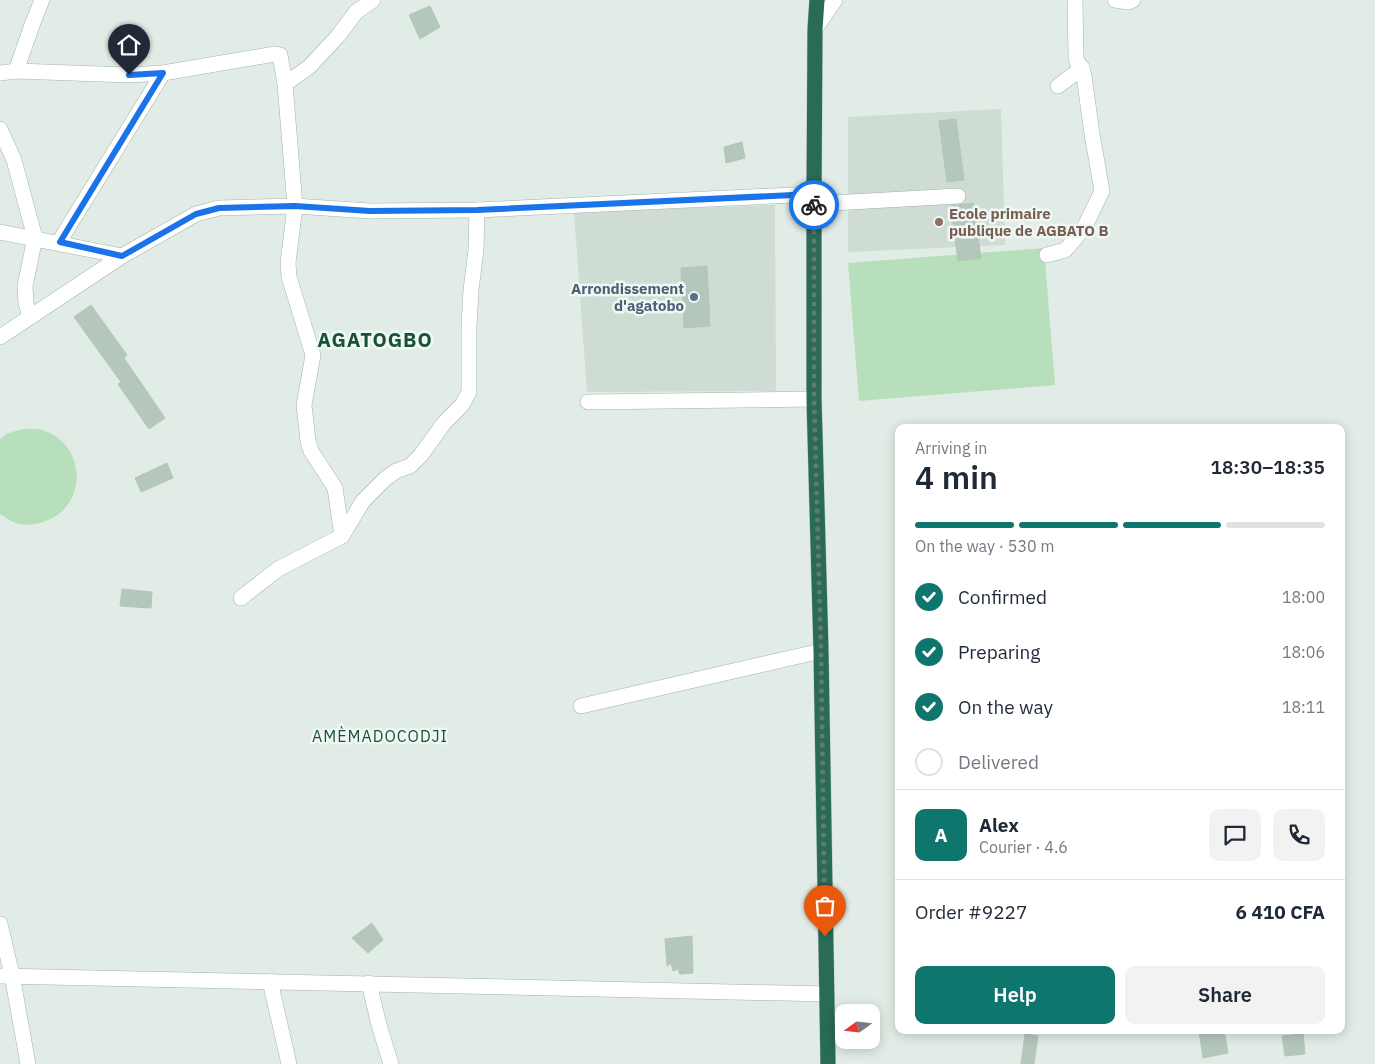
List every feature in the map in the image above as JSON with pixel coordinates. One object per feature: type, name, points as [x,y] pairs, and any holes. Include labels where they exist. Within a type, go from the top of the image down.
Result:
[{"type":"highway","points":[[817,0],[815,29],[814,399],[821,650],[828,1064]]},
{"type":"street","points":[[16,71],[42,0]]},
{"type":"street","points":[[286,84],[309,67],[338,36],[356,12],[373,0]]},
{"type":"street","points":[[815,29],[835,0]]},
{"type":"street","points":[[1047,255],[1065,250],[1069,246],[1085,226],[1102,191],[1084,76],[1076,57],[1075,0]]},
{"type":"street","points":[[1115,0],[1128,2],[1133,0]]},
{"type":"street","points":[[0,73],[16,71],[129,75],[163,73],[280,55],[286,84],[295,206],[288,264],[289,277],[313,355],[304,404],[308,442],[311,451],[335,488],[342,536]]},
{"type":"street","points":[[1058,86],[1082,68]]},
{"type":"street","points":[[60,242],[163,73]]},
{"type":"street","points":[[0,129],[14,160],[35,238],[25,286],[26,303],[30,316]]},
{"type":"street","points":[[0,337],[122,256],[204,212],[219,208],[295,206],[370,211],[477,210],[958,196]]},
{"type":"street","points":[[241,598],[278,569],[342,536],[363,501],[385,479],[396,471],[410,466],[421,455],[444,423],[462,405],[469,392],[469,327],[476,250],[477,210]]},
{"type":"street","points":[[0,232],[60,242],[122,256]]},
{"type":"street","points":[[588,402],[814,399]]},
{"type":"street","points":[[581,706],[821,650]]},
{"type":"street","points":[[0,924],[6,975],[28,1064]]},
{"type":"street","points":[[6,975],[826,994]]},
{"type":"street","points":[[270,981],[289,1064]]},
{"type":"street","points":[[369,983],[391,1064]]},
{"type":"shaded area","points":[[1001,109],[1005,245],[848,252],[848,117]]},
{"type":"shaded area","points":[[775,205],[776,391],[587,392],[574,212]]},
{"type":"green space","points":[[1044,248],[1055,385],[859,401],[848,263]]},
{"type":"green space","points":[[22,429],[40,429],[57,437],[68,448],[74,461],[77,476],[75,490],[69,504],[58,515],[43,522],[25,525],[11,521],[0,514],[0,439],[6,434]]},
{"type":"building","points":[[430,6],[440,27],[420,39],[409,15]]},
{"type":"building","points":[[956,119],[964,180],[947,182],[939,121]]},
{"type":"building","points":[[742,142],[745,158],[726,163],[724,147]]},
{"type":"building","points":[[973,203],[981,258],[958,261],[951,206]]},
{"type":"building","points":[[707,266],[710,326],[684,328],[681,268]]},
{"type":"building","points":[[91,305],[127,355],[124,358],[165,418],[149,429],[118,384],[121,382],[74,317]]},
{"type":"building","points":[[167,463],[173,478],[141,492],[135,478]]},
{"type":"building","points":[[122,589],[152,592],[151,608],[120,606]]},
{"type":"building","points":[[372,923],[383,940],[368,953],[352,938]]},
{"type":"building","points":[[692,936],[693,973],[680,974],[678,969],[673,971],[671,963],[667,966],[665,939]]},
{"type":"building","points":[[1025,1034],[1038,1036],[1034,1064],[1021,1064]]},
{"type":"building","points":[[1199,1034],[1225,1034],[1228,1053],[1203,1058]]},
{"type":"building","points":[[1303,1034],[1305,1054],[1285,1056],[1282,1036]]},
{"type":"way so far","points":[[814,205],[814,399],[821,650],[825,936]]},
{"type":"place","name":"Ecole primaire publique de AGBATO B","points":[[939,222]]},
{"type":"place","name":"Arrondissement d'agatobo","points":[[694,297]]},
{"type":"district","name":"AGATOGBO","points":[[375,339]]},
{"type":"district","name":"AMÈMADOCODJI","points":[[380,736]]},
{"type":"route","points":[[129,75],[163,73],[60,242],[122,256],[196,214],[219,208],[295,206],[370,211],[477,210],[814,194],[814,205]]}]
